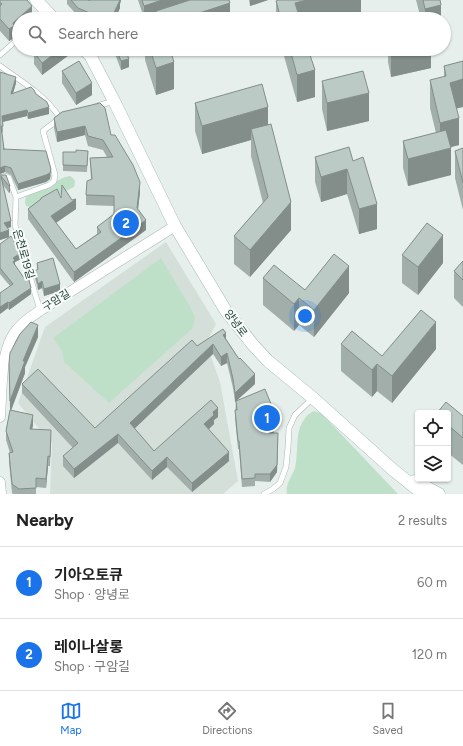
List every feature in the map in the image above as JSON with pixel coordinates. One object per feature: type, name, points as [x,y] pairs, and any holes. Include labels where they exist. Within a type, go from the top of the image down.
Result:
[{"type":"main road","points":[[36,0],[44,12]]},
{"type":"main road","name":"양녕로","points":[[91,56],[114,101],[174,226],[236,325],[268,361],[313,398],[422,494]]},
{"type":"main road","points":[[392,469],[414,494]]},
{"type":"main road","points":[[392,469],[439,494]]},
{"type":"street","name":"구암길","points":[[0,416],[4,359],[12,336],[19,327],[41,310],[174,226]]},
{"type":"street","points":[[0,482],[1,494]]},
{"type":"lane","points":[[0,55],[12,44]]},
{"type":"lane","points":[[0,66],[40,95],[54,109],[60,118]]},
{"type":"lane","points":[[94,107],[114,101]]},
{"type":"lane","points":[[16,197],[49,185],[54,181],[55,175],[43,131],[60,118],[67,116]]},
{"type":"lane","name":"은천로19길","points":[[0,178],[4,176],[9,178],[16,197],[15,225],[41,310]]},
{"type":"lane","points":[[264,494],[280,483],[286,467],[289,428],[295,415],[313,398]]},
{"type":"shaded area","points":[[166,242],[216,324],[206,343],[220,382],[238,481],[223,494],[50,494],[52,444],[18,403],[45,327]]},
{"type":"green space","points":[[70,176],[75,180],[74,187],[32,208],[26,206],[26,196]]},
{"type":"green space","points":[[161,258],[192,310],[195,318],[192,329],[109,403],[64,362],[62,351],[53,338]]},
{"type":"green space","points":[[314,411],[321,413],[398,494],[287,494],[288,484],[295,468],[300,427],[302,422],[309,414]]},
{"type":"building","points":[[0,0],[27,0],[32,6],[25,12],[12,12],[12,27],[9,29],[0,19],[0,6],[2,4],[0,3]]},
{"type":"building","points":[[71,0],[120,0],[114,12],[87,12],[78,8]]},
{"type":"building","points":[[142,0],[162,0],[144,6]]},
{"type":"building","points":[[190,0],[229,0],[230,3],[202,12],[156,11]]},
{"type":"building","points":[[307,0],[295,3],[298,12],[279,12],[276,1]]},
{"type":"building","points":[[423,0],[440,0],[441,5],[425,9]]},
{"type":"building","points":[[37,56],[52,56],[42,63]]},
{"type":"building","points":[[119,56],[128,56],[129,59],[121,61]]},
{"type":"building","points":[[152,56],[172,56],[174,62],[156,68]]},
{"type":"building","points":[[292,56],[310,56],[315,70],[297,75]]},
{"type":"building","points":[[79,61],[92,83],[76,93],[62,71]]},
{"type":"building","points":[[463,61],[463,79],[450,83],[459,118],[440,123],[430,80],[446,76],[444,66]]},
{"type":"building","points":[[363,71],[369,93],[327,103],[322,81]]},
{"type":"building","points":[[0,72],[16,77],[11,94],[31,87],[36,94],[47,102],[49,107],[28,113],[27,110],[2,116],[3,126],[1,126],[3,149],[46,151],[51,169],[50,173],[46,175],[18,184],[11,168],[5,166],[0,168]]},
{"type":"building","points":[[262,84],[268,107],[202,126],[195,103]]},
{"type":"building","points":[[100,103],[105,108],[111,135],[115,135],[133,165],[140,182],[137,208],[146,220],[74,272],[28,209],[41,198],[57,189],[61,198],[62,185],[72,200],[76,199],[51,216],[76,249],[101,232],[97,227],[114,214],[114,196],[86,195],[87,181],[92,179],[90,158],[113,157],[103,140],[88,136],[85,126],[57,132],[54,118],[62,112]]},
{"type":"building","points":[[271,124],[291,202],[250,250],[234,236],[268,197],[251,129]]},
{"type":"building","points":[[446,130],[451,148],[408,159],[403,141]]},
{"type":"building","points":[[349,147],[353,161],[363,157],[377,204],[359,209],[347,169],[321,177],[315,157]]},
{"type":"building","points":[[463,148],[463,183],[455,151]]},
{"type":"building","points":[[76,150],[88,151],[87,166],[63,165],[63,152],[76,152]]},
{"type":"building","points":[[0,175],[6,175],[10,186],[1,176],[11,221],[4,223],[9,230],[0,233]]},
{"type":"building","points":[[427,223],[443,235],[418,267],[402,255]]},
{"type":"building","points":[[11,236],[21,253],[13,258],[15,260],[13,262],[24,278],[28,276],[31,288],[9,303],[8,302],[0,307],[0,293],[13,284],[0,268],[0,244]]},
{"type":"building","points":[[334,254],[349,266],[314,310],[299,298],[294,304],[263,278],[274,265],[305,290]]},
{"type":"building","points":[[53,258],[60,284],[44,289],[42,281],[38,284],[35,271],[38,269],[37,263]]},
{"type":"building","points":[[463,261],[463,280],[454,271]]},
{"type":"building","points":[[421,310],[436,322],[392,376],[377,364],[372,370],[341,344],[352,331],[382,356]]},
{"type":"building","points":[[31,322],[38,325],[23,361],[25,361],[10,401],[10,353],[20,334]]},
{"type":"building","points":[[223,329],[226,333],[223,335],[239,359],[240,358],[255,374],[235,393],[227,353],[221,357],[213,344],[130,423],[154,451],[211,400],[218,408],[213,412],[214,415],[204,424],[229,452],[192,483],[167,457],[152,471],[118,434],[74,469],[63,456],[78,443],[22,384],[38,369],[95,428],[192,340],[197,346]]},
{"type":"building","points":[[265,389],[277,419],[269,433],[278,433],[277,465],[270,474],[255,474],[255,478],[242,479],[235,410],[237,410],[236,401]]},
{"type":"building","points":[[446,402],[463,416],[463,438],[451,428],[451,410],[439,410]]},
{"type":"building","points":[[10,410],[33,415],[30,429],[51,430],[50,457],[48,456],[46,479],[36,478],[36,488],[19,489],[12,484],[9,453],[13,452],[6,431]]},
{"type":"place","name":"레이나살롱","points":[[126,223]]},
{"type":"place","name":"기아오토큐","points":[[267,418]]}]
